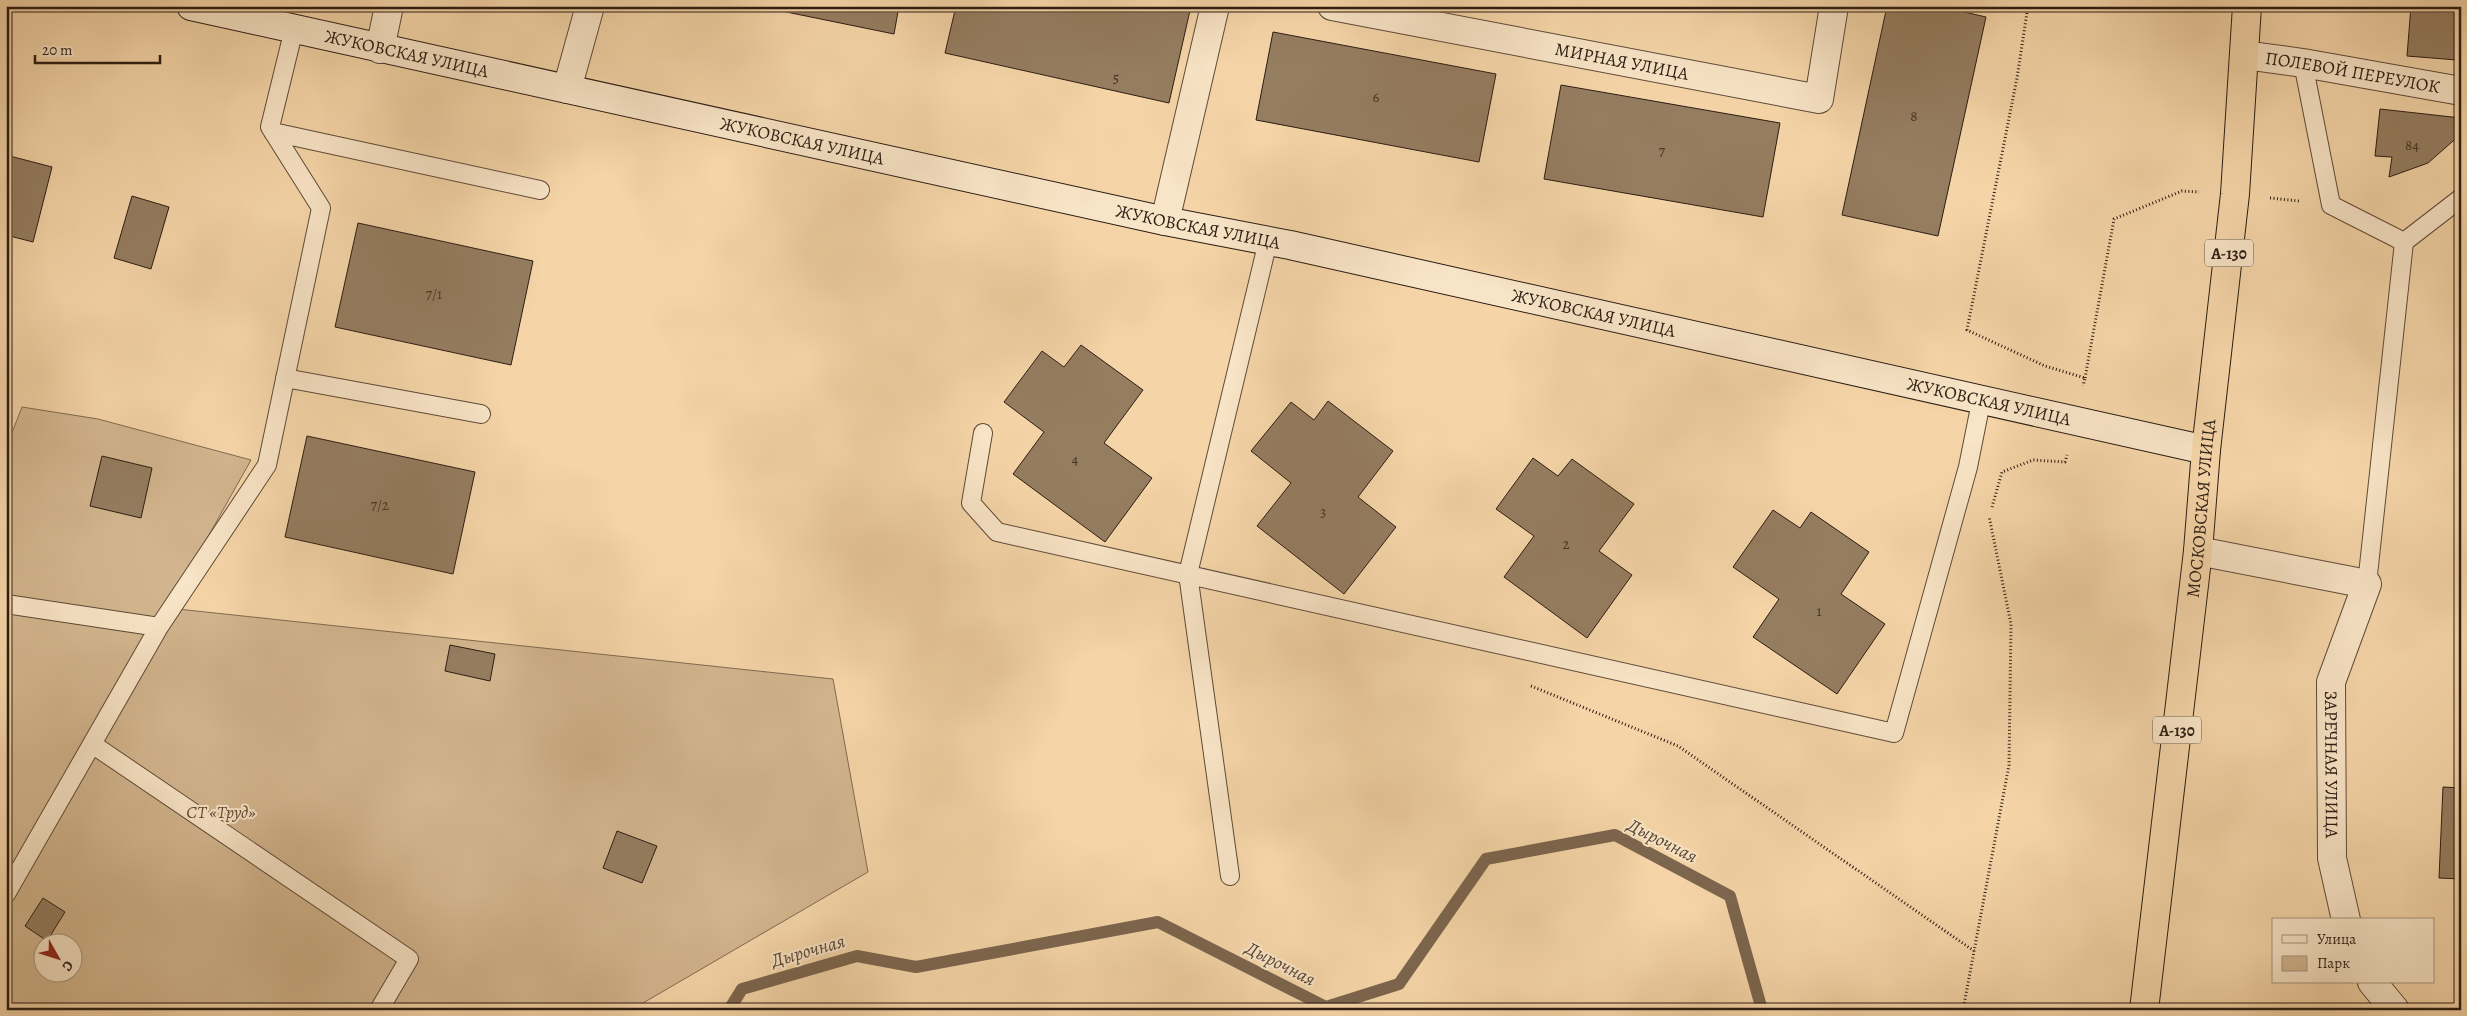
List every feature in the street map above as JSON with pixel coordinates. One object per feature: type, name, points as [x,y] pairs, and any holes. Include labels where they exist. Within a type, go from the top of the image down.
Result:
[{"type":"highway","name":"МОСКОВСКАЯ УЛИЦА","points":[[2144,1010],[2198,551],[2206,450],[2235,194],[2247,6]]},
{"type":"main road","name":"ЖУКОВСКАЯ УЛИЦА","points":[[191,6],[1165,221],[1268,241],[1981,402],[2206,450]]},
{"type":"main road","points":[[380,49],[390,6]]},
{"type":"main road","points":[[567,89],[590,6]]},
{"type":"main road","points":[[1165,221],[1215,6]]},
{"type":"main road","name":"МИРНАЯ УЛИЦА","points":[[1332,6],[1819,99],[1834,6]]},
{"type":"main road","name":"ПОЛЕВОЙ ПЕРЕУЛОК","points":[[2244,55],[2303,63],[2461,92]]},
{"type":"main road","points":[[2198,551],[2366,584]]},
{"type":"main road","name":"ЗАРЕЧНАЯ УЛИЦА","points":[[2346,918],[2332,858],[2331,682],[2366,584]]},
{"type":"main road","points":[[2374,984],[2395,1010]]},
{"type":"lane","points":[[6,894],[159,627],[266,465],[321,208],[270,127],[294,29]]},
{"type":"lane","points":[[2303,63],[2331,205],[2404,242]]},
{"type":"lane","points":[[273,132],[540,190]]},
{"type":"lane","points":[[2366,584],[2404,242],[2461,198]]},
{"type":"lane","points":[[1230,876],[1188,574],[1268,241]]},
{"type":"lane","points":[[285,378],[481,414]]},
{"type":"lane","points":[[983,433],[971,503],[998,532],[1894,733],[1968,466],[1981,402]]},
{"type":"lane","points":[[6,604],[159,627]]},
{"type":"lane","points":[[92,744],[409,960],[379,1010]]},
{"type":"path","points":[[2028,6],[2017,78],[1967,330],[2044,366],[2085,378]]},
{"type":"path","points":[[1963,1010],[2009,765],[2011,624],[1988,518],[2002,472],[2033,460],[2065,462],[2085,378],[2114,219],[2182,191],[2235,194],[2331,205]]},
{"type":"path","points":[[1531,686],[1678,746],[1974,952]]},
{"type":"green space","name":"СТ «Труд»","points":[[22,407],[98,419],[251,460],[168,608],[833,679],[868,872],[631,1010],[6,1010],[6,448]]},
{"type":"building","points":[[757,6],[899,6],[894,34]]},
{"type":"building","points":[[956,6],[1191,6],[1169,103],[945,53]]},
{"type":"building","points":[[1887,6],[1938,6],[1986,17],[1938,236],[1842,215]]},
{"type":"building","points":[[2411,6],[2461,6],[2457,60],[2407,56]]},
{"type":"building","points":[[1273,32],[1496,74],[1479,162],[1256,120]]},
{"type":"building","points":[[1561,85],[1780,123],[1763,217],[1544,179]]},
{"type":"building","points":[[2380,109],[2461,118],[2461,134],[2428,163],[2389,177],[2392,157],[2375,156]]},
{"type":"building","points":[[6,155],[52,167],[33,242],[6,235]]},
{"type":"building","points":[[132,196],[169,207],[151,269],[114,258]]},
{"type":"building","points":[[358,223],[533,261],[511,365],[335,327]]},
{"type":"building","points":[[1081,345],[1143,390],[1104,443],[1152,478],[1105,542],[1013,474],[1044,432],[1004,402],[1042,351],[1064,367]]},
{"type":"building","points":[[1328,401],[1393,451],[1358,497],[1396,527],[1344,594],[1257,526],[1291,483],[1251,451],[1291,402],[1314,420]]},
{"type":"building","points":[[307,436],[475,472],[453,574],[285,537]]},
{"type":"building","points":[[102,456],[152,468],[141,518],[90,506]]},
{"type":"building","points":[[1533,458],[1558,476],[1572,459],[1634,504],[1599,551],[1632,575],[1587,638],[1504,577],[1534,536],[1496,509]]},
{"type":"building","points":[[1773,510],[1800,528],[1811,512],[1869,552],[1841,594],[1885,624],[1837,694],[1753,637],[1779,599],[1733,567]]},
{"type":"building","points":[[450,645],[495,654],[490,681],[445,671]]},
{"type":"building","points":[[2443,787],[2461,788],[2461,879],[2439,878]]},
{"type":"building","points":[[617,831],[657,846],[642,883],[603,868]]},
{"type":"building","points":[[43,898],[65,912],[51,934],[37,934],[25,926]]},
{"type":"waterway","name":"Дырочная","points":[[729,1010],[742,989],[857,956],[916,967],[1158,922],[1326,1007],[1399,984],[1486,859],[1615,835],[1730,896],[1762,1010]]}]
